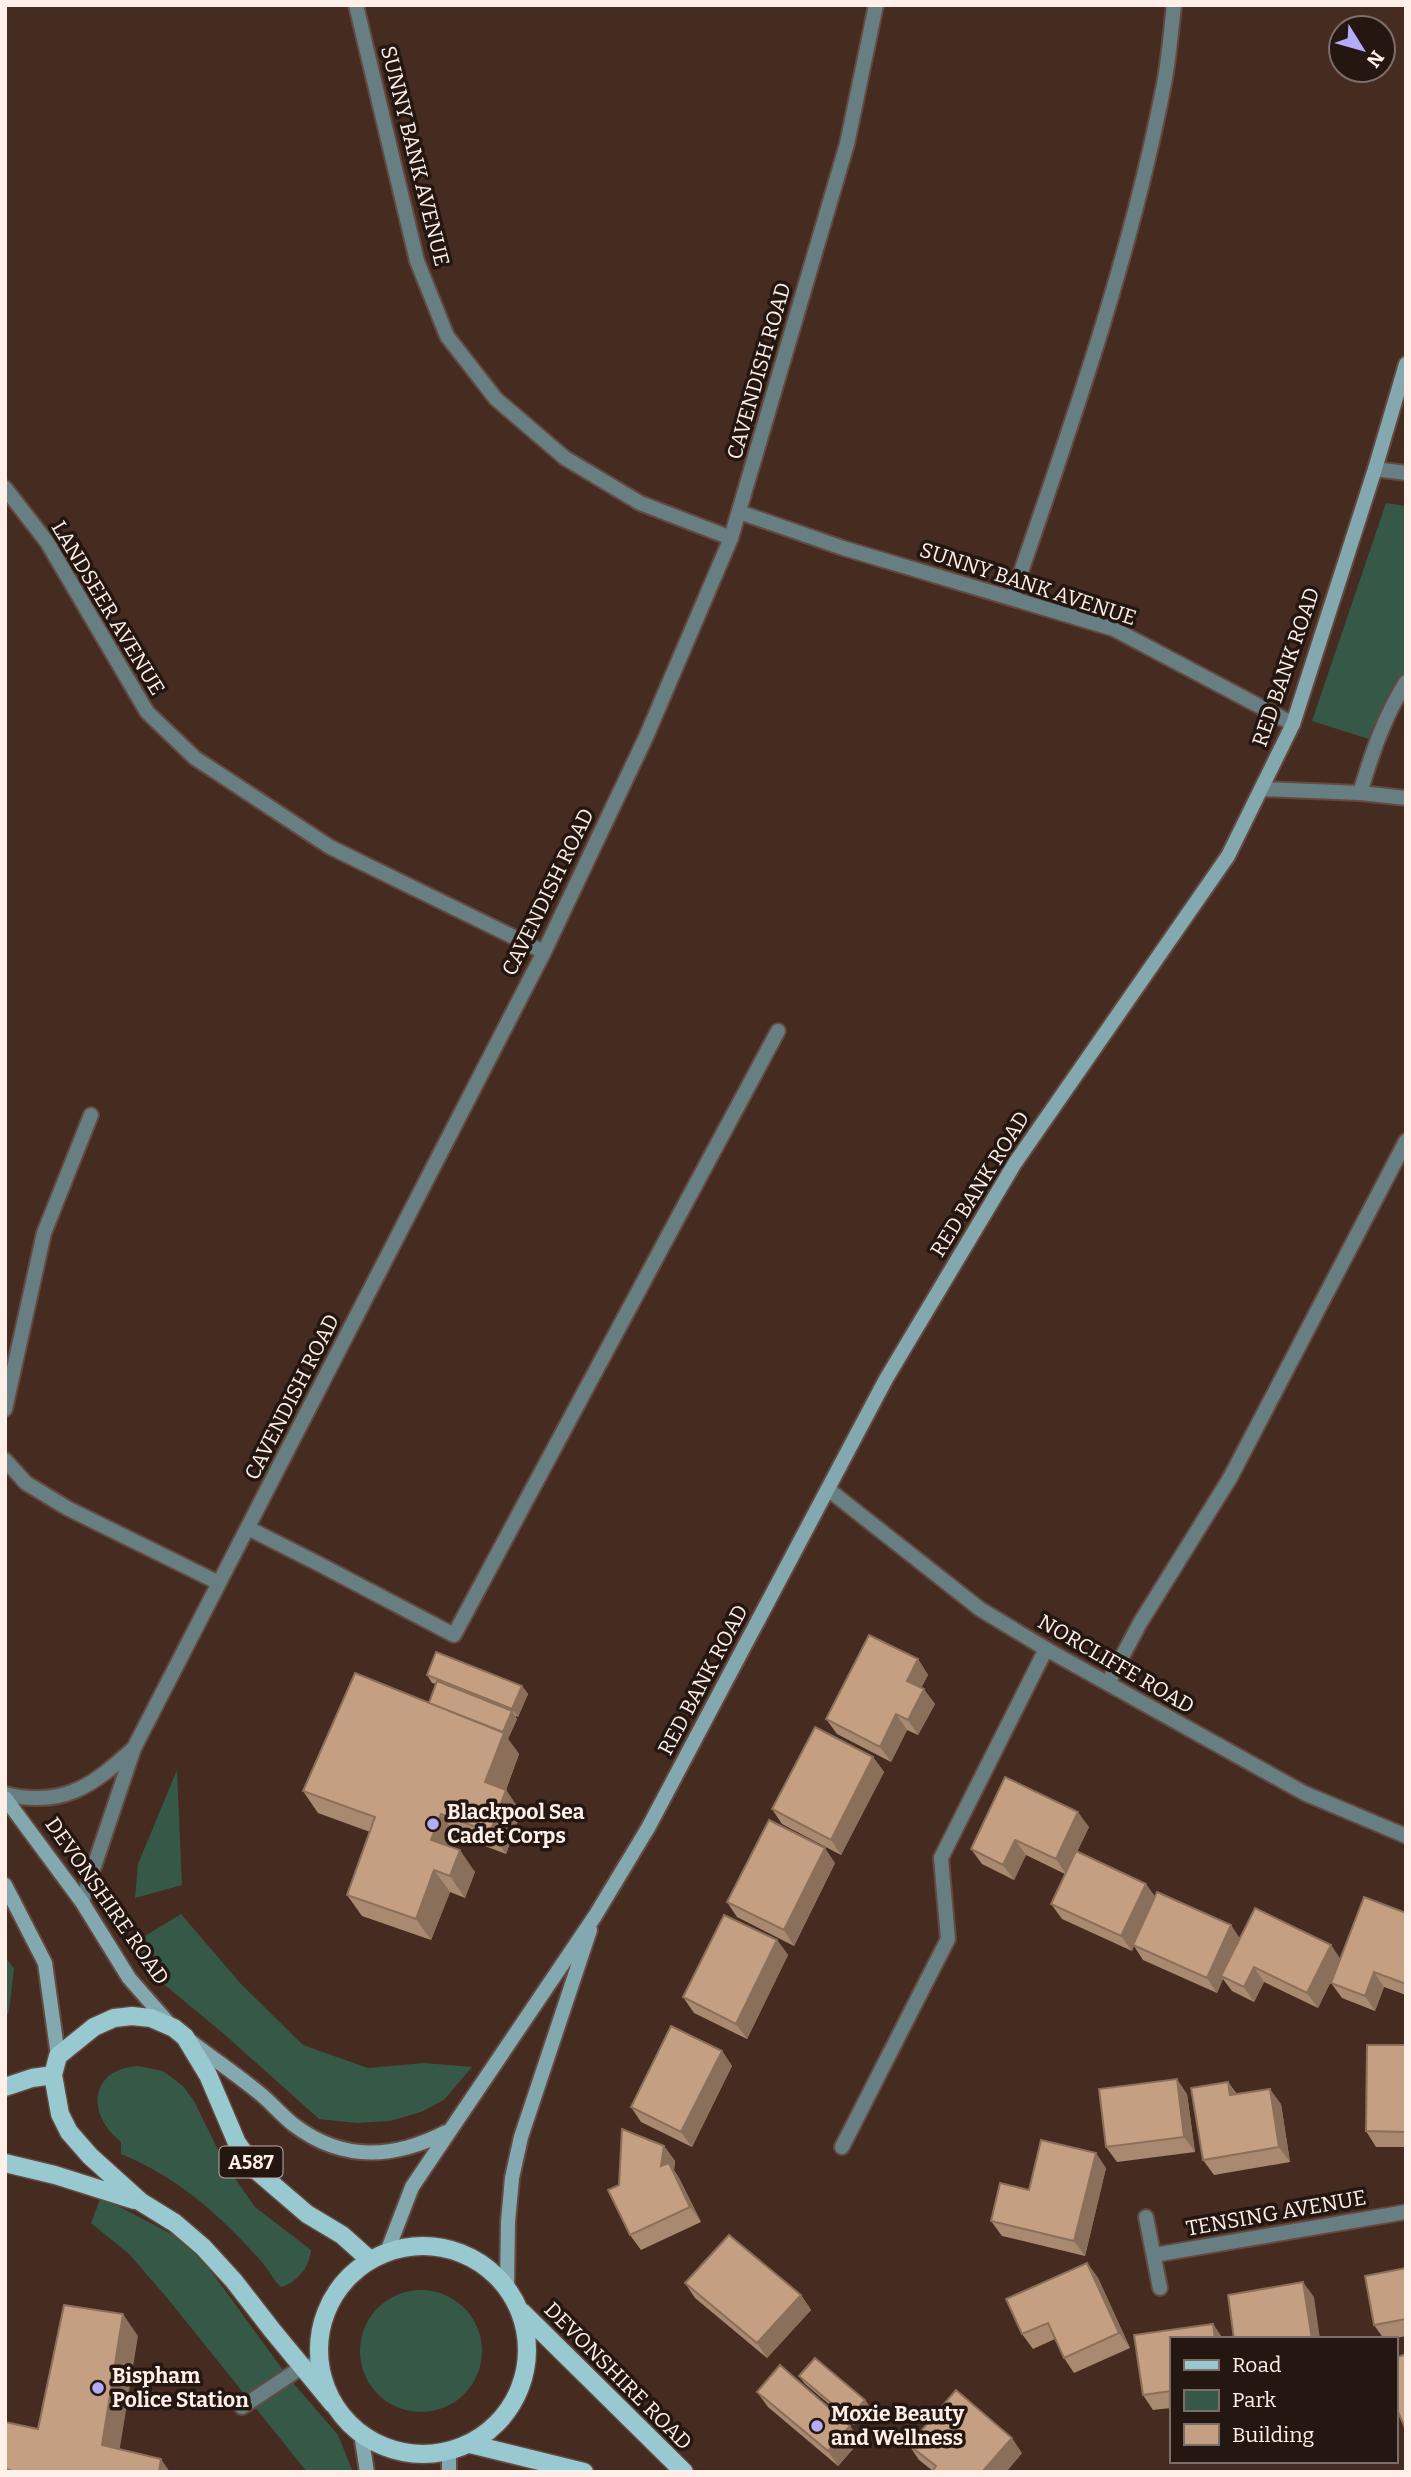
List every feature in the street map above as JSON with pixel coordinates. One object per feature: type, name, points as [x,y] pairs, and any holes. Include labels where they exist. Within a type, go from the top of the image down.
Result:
[{"type":"main road","points":[[179,2033],[151,2018],[132,2016],[114,2018],[94,2027],[58,2056],[52,2075],[60,2114],[69,2132],[90,2156],[141,2202],[175,2223],[203,2247],[311,2366],[325,2385],[333,2404],[345,2420],[361,2434],[381,2446],[403,2453],[426,2455],[449,2452],[470,2444],[491,2430],[509,2411],[521,2388],[527,2363],[527,2337],[522,2312],[507,2287],[488,2268],[465,2254],[439,2246],[412,2246],[387,2252],[370,2260],[351,2275],[335,2294],[311,2366]]},
{"type":"main road","name":"A587","points":[[179,2033],[208,2075],[237,2143],[257,2171],[307,2214],[342,2235],[370,2260]]},
{"type":"main road","points":[[5,2087],[52,2075]]},
{"type":"main road","points":[[5,2163],[55,2175],[141,2202]]},
{"type":"main road","name":"DEVONSHIRE ROAD","points":[[522,2312],[684,2472]]},
{"type":"main road","points":[[470,2444],[584,2472]]},
{"type":"street","name":"SUNNY BANK AVENUE","points":[[356,5],[416,261],[447,336],[496,399],[565,457],[639,503],[732,538]]},
{"type":"street","name":"CAVENDISH ROAD","points":[[82,1902],[134,1748],[217,1582],[248,1528],[544,952],[646,737],[732,538],[847,144],[876,5]]},
{"type":"street","points":[[1012,598],[1066,444],[1121,268],[1164,83],[1174,5]]},
{"type":"street","name":"RED BANK ROAD","points":[[387,2252],[412,2187],[595,1916],[648,1828],[886,1379],[1015,1163],[1228,856],[1293,724],[1406,364]]},
{"type":"street","points":[[1375,469],[1406,473]]},
{"type":"street","name":"LANDSEER AVENUE","points":[[5,488],[47,542],[147,712],[195,758],[330,847],[544,952]]},
{"type":"street","name":"SUNNY BANK AVENUE","points":[[739,512],[843,548],[1114,629],[1293,724]]},
{"type":"street","points":[[1360,793],[1375,741],[1388,711],[1406,682]]},
{"type":"street","points":[[1263,789],[1360,793],[1406,799]]},
{"type":"street","points":[[248,1528],[454,1635],[778,1031]]},
{"type":"street","points":[[5,1409],[44,1234],[91,1115]]},
{"type":"street","points":[[1108,1683],[1140,1623],[1230,1478],[1406,1141]]},
{"type":"street","points":[[5,1460],[26,1483],[67,1508],[217,1582]]},
{"type":"street","name":"NORCLIFFE ROAD","points":[[829,1490],[980,1609],[1046,1649],[1304,1793],[1406,1836]]},
{"type":"street","points":[[842,2147],[948,1939],[941,1858],[1046,1649]]},
{"type":"street","name":"CAVENDISH ROAD","points":[[5,1796],[26,1800],[50,1799],[76,1792],[103,1777],[134,1748]]},
{"type":"street","name":"DEVONSHIRE ROAD","points":[[5,1796],[82,1902],[130,1978],[179,2033],[261,2094],[294,2125],[344,2150],[368,2154],[401,2150],[425,2143],[448,2130]]},
{"type":"street","points":[[5,1885],[45,1963],[58,2056]]},
{"type":"street","name":"RED BANK ROAD","points":[[507,2287],[508,2222],[515,2164],[595,1916]]},
{"type":"street","name":"TENSING AVENUE","points":[[1154,2255],[1406,2212]]},
{"type":"street","points":[[1146,2217],[1160,2288]]},
{"type":"street","points":[[242,2407],[311,2366]]},
{"type":"street","points":[[361,2434],[367,2472]]},
{"type":"street","points":[[449,2452],[449,2472]]},
{"type":"green space","points":[[1386,503],[1406,506],[1406,682],[1375,741],[1312,721]]},
{"type":"green space","points":[[177,1770],[182,1885],[135,1898],[138,1864]]},
{"type":"green space","points":[[181,1914],[241,1984],[303,2045],[368,2068],[424,2063],[472,2067],[444,2100],[421,2112],[390,2121],[357,2123],[319,2119],[155,1977],[135,1942]]},
{"type":"green space","points":[[5,1956],[14,1969],[9,2011],[5,2019]]},
{"type":"green space","points":[[138,2066],[163,2071],[183,2086],[194,2101],[225,2164],[255,2207],[311,2250],[305,2268],[292,2282],[281,2287],[246,2244],[214,2213],[180,2186],[142,2163],[121,2154],[121,2142],[102,2119],[98,2095],[102,2084],[110,2075]]},
{"type":"green space","points":[[101,2197],[181,2239],[208,2267],[288,2377],[338,2435],[353,2472],[307,2472],[129,2254],[91,2223]]},
{"type":"green space","points":[[421,2290],[445,2294],[464,2308],[478,2327],[482,2351],[478,2375],[464,2394],[445,2408],[421,2412],[397,2408],[378,2394],[364,2375],[360,2351],[364,2327],[378,2308],[397,2294]]},
{"type":"building","points":[[869,1635],[918,1659],[907,1681],[924,1689],[908,1720],[896,1714],[880,1747],[826,1719]]},
{"type":"building","points":[[436,1652],[522,1686],[512,1709],[427,1675]]},
{"type":"building","name":"Blackpool Sea Cadet Corps","points":[[355,1673],[504,1733],[485,1782],[506,1790],[490,1832],[441,1814],[431,1840],[460,1850],[450,1876],[434,1870],[416,1919],[347,1895],[375,1817],[303,1791]]},
{"type":"building","points":[[437,1681],[512,1711],[503,1732],[429,1703]]},
{"type":"building","points":[[815,1727],[873,1757],[831,1840],[772,1809]]},
{"type":"building","points":[[1005,1777],[1078,1812],[1056,1859],[1015,1840],[1003,1865],[971,1849]]},
{"type":"building","points":[[769,1820],[825,1848],[784,1930],[727,1902]]},
{"type":"building","points":[[1076,1851],[1146,1884],[1121,1936],[1051,1904]]},
{"type":"building","points":[[1157,1892],[1231,1925],[1207,1978],[1133,1945]]},
{"type":"building","points":[[1364,1897],[1406,1913],[1406,1984],[1374,1972],[1365,1996],[1331,1983]]},
{"type":"building","points":[[1255,1908],[1331,1945],[1307,1993],[1254,1967],[1244,1987],[1221,1976]]},
{"type":"building","points":[[724,1915],[777,1940],[736,2024],[683,1997]]},
{"type":"building","points":[[671,2026],[722,2051],[681,2132],[631,2107]]},
{"type":"building","points":[[1367,2045],[1406,2045],[1406,2132],[1366,2131]]},
{"type":"building","points":[[1177,2079],[1184,2137],[1106,2147],[1099,2089]]},
{"type":"building","points":[[1228,2082],[1230,2095],[1270,2089],[1279,2147],[1203,2160],[1191,2088]]},
{"type":"building","points":[[622,2129],[664,2146],[661,2166],[669,2163],[690,2207],[630,2235],[608,2190],[619,2185]]},
{"type":"building","points":[[1041,2140],[1096,2153],[1074,2241],[991,2221],[1000,2183],[1029,2190]]},
{"type":"building","points":[[729,2235],[801,2295],[757,2343],[685,2283]]},
{"type":"building","points":[[1087,2263],[1119,2333],[1064,2358],[1048,2323],[1022,2334],[1006,2299]]},
{"type":"building","points":[[1406,2268],[1406,2319],[1374,2325],[1365,2276]]},
{"type":"building","points":[[1303,2282],[1312,2337],[1234,2337],[1228,2295]]},
{"type":"building","name":"Bispham Police Station","points":[[64,2305],[123,2314],[102,2445],[161,2459],[159,2472],[17,2472],[5,2469],[5,2422],[38,2429]]},
{"type":"building","points":[[1213,2324],[1215,2337],[1170,2337],[1170,2391],[1143,2395],[1134,2335]]},
{"type":"building","points":[[1406,2354],[1406,2430],[1397,2410],[1397,2357]]},
{"type":"building","points":[[815,2358],[865,2400],[849,2418],[799,2376]]},
{"type":"building","points":[[780,2365],[850,2426],[828,2451],[757,2392]]},
{"type":"building","points":[[956,2390],[1012,2438],[982,2472],[932,2472],[936,2466],[909,2445]]},
{"type":"place","name":"Blackpool Sea Cadet Corps","points":[[433,1824]]},
{"type":"place","name":"Bispham Police Station","points":[[98,2388]]},
{"type":"place","name":"Moxie Beauty and Wellness","points":[[817,2426]]}]
